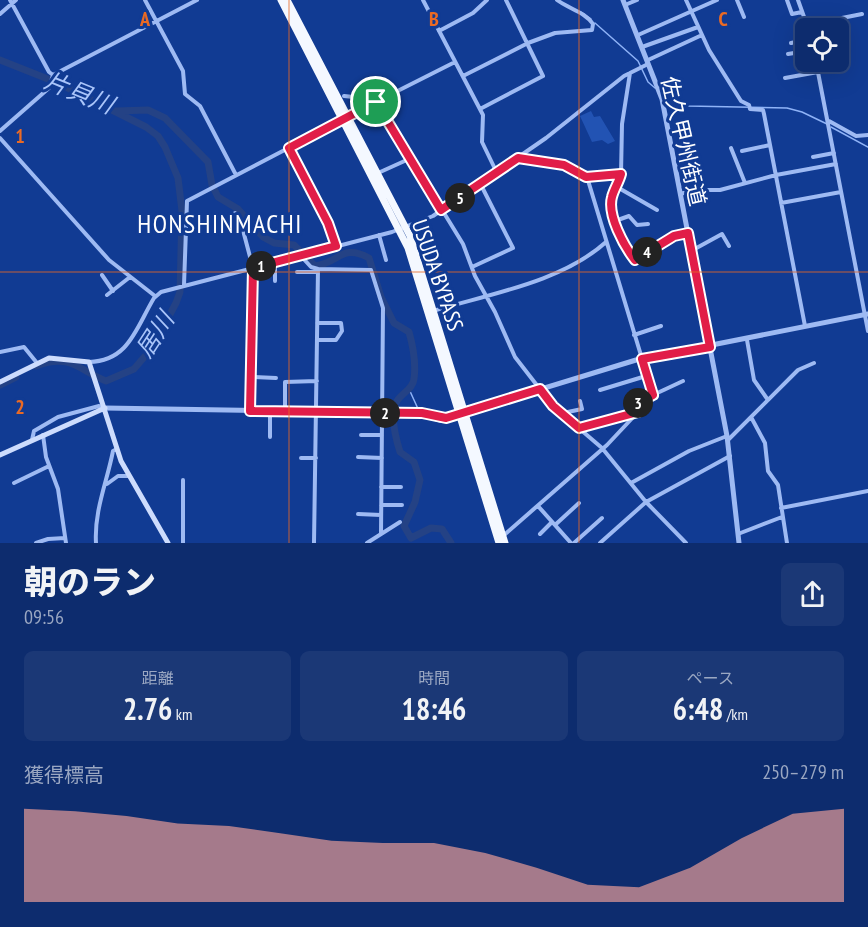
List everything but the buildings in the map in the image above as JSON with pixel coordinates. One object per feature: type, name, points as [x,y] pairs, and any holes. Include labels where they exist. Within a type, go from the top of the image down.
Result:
[{"type":"highway","name":"USUDA BYPASS","points":[[281,0],[378,174],[402,228],[433,310],[500,541]]},
{"type":"highway","name":"USUDA BYPASS","points":[[287,0],[402,228],[462,413]]},
{"type":"main road","points":[[0,382],[37,363],[53,358],[90,368],[117,449],[129,476],[168,543]]},
{"type":"main road","points":[[0,454],[103,409]]},
{"type":"street","points":[[146,0],[183,71],[185,94],[200,106],[236,175]]},
{"type":"street","points":[[0,131],[51,84],[53,76],[197,0]]},
{"type":"street","points":[[423,0],[484,117],[482,142],[497,173]]},
{"type":"street","points":[[439,31],[473,13],[487,0]]},
{"type":"street","points":[[480,109],[543,76],[506,0]]},
{"type":"street","points":[[463,76],[528,43],[555,33],[594,30],[587,16],[572,11],[557,0]]},
{"type":"street","points":[[624,3],[636,0]]},
{"type":"street","points":[[686,0],[693,10],[702,35],[741,101],[749,107],[763,110],[805,326]]},
{"type":"street","points":[[638,35],[717,0]]},
{"type":"street","points":[[737,0],[744,17]]},
{"type":"street","points":[[787,0],[792,14],[802,12]]},
{"type":"street","points":[[798,0],[804,18]]},
{"type":"street","points":[[0,14],[13,1],[53,76]]},
{"type":"street","name":"佐久甲州街道","points":[[624,3],[662,99],[727,438],[739,543]]},
{"type":"street","points":[[845,18],[862,14]]},
{"type":"street","points":[[642,47],[698,27]]},
{"type":"street","points":[[90,368],[122,352],[155,296],[181,286],[379,235],[433,216],[481,185],[630,73],[702,35]]},
{"type":"street","points":[[791,43],[795,42]]},
{"type":"street","points":[[788,54],[795,53]]},
{"type":"street","points":[[181,286],[187,201],[455,62]]},
{"type":"street","points":[[785,78],[818,72],[868,331]]},
{"type":"street","points":[[630,73],[622,124],[621,174],[611,207],[619,235],[635,260],[674,236],[688,233]]},
{"type":"street","points":[[344,96],[373,99],[376,102],[463,244],[515,357],[562,414],[602,448],[646,502],[684,541],[678,543]]},
{"type":"street","points":[[828,124],[856,136],[868,135]]},
{"type":"street","points":[[0,138],[109,260],[155,296]]},
{"type":"street","points":[[742,151],[770,145]]},
{"type":"street","points":[[289,148],[328,223],[336,246]]},
{"type":"street","points":[[730,148],[745,183]]},
{"type":"street","points":[[813,157],[834,153]]},
{"type":"street","points":[[518,158],[564,165],[586,177],[621,174]]},
{"type":"street","points":[[378,174],[409,159]]},
{"type":"street","points":[[680,194],[695,190],[720,190],[776,175],[836,164]]},
{"type":"street","points":[[586,177],[653,395]]},
{"type":"street","points":[[472,267],[513,248],[481,185]]},
{"type":"street","points":[[617,187],[657,210]]},
{"type":"street","points":[[781,203],[841,192]]},
{"type":"street","points":[[235,213],[240,219],[253,268],[250,411]]},
{"type":"street","points":[[615,221],[629,216],[637,225],[648,224]]},
{"type":"street","points":[[691,250],[722,234],[729,246]]},
{"type":"street","points":[[379,235],[386,260]]},
{"type":"street","points":[[433,310],[563,271],[586,259],[606,242]]},
{"type":"street","points":[[300,255],[311,267],[318,270]]},
{"type":"street","points":[[275,262],[275,281]]},
{"type":"street","points":[[314,543],[318,270]]},
{"type":"street","points":[[297,272],[371,270],[383,308],[381,534]]},
{"type":"street","points":[[102,275],[113,291]]},
{"type":"street","points":[[107,295],[130,277]]},
{"type":"street","points":[[32,440],[34,431],[58,417],[99,406],[103,409],[422,413],[441,418],[642,359],[747,340],[866,314]]},
{"type":"street","points":[[317,322],[341,322],[342,331],[336,340],[317,340]]},
{"type":"street","points":[[634,335],[662,326]]},
{"type":"street","points":[[747,340],[754,380],[768,400]]},
{"type":"street","points":[[0,352],[24,347],[37,363]]},
{"type":"street","points":[[632,483],[689,451],[727,438],[752,417],[802,366],[814,363]]},
{"type":"street","points":[[600,390],[646,376]]},
{"type":"street","points":[[251,377],[276,378]]},
{"type":"street","points":[[285,411],[285,382],[317,381]]},
{"type":"street","points":[[500,541],[638,412],[639,401],[683,381]]},
{"type":"street","points":[[562,414],[582,409],[580,401]]},
{"type":"street","points":[[270,411],[270,437]]},
{"type":"street","points":[[579,428],[634,414]]},
{"type":"street","points":[[752,417],[765,443],[768,471],[778,486],[787,543]]},
{"type":"street","points":[[36,543],[43,540],[65,541],[58,489],[49,466],[42,435]]},
{"type":"street","points":[[361,435],[382,435]]},
{"type":"street","points":[[96,543],[96,514],[106,485],[113,451],[117,449]]},
{"type":"street","points":[[600,543],[646,502],[730,456]]},
{"type":"street","points":[[358,457],[382,458]]},
{"type":"street","points":[[301,458],[316,458]]},
{"type":"street","points":[[14,483],[49,466]]},
{"type":"street","points":[[106,485],[118,476],[129,476]]},
{"type":"street","points":[[183,480],[183,543]]},
{"type":"street","points":[[381,487],[401,487]]},
{"type":"street","points":[[781,508],[868,491]]},
{"type":"street","points":[[540,534],[579,503]]},
{"type":"street","points":[[381,505],[402,505]]},
{"type":"street","points":[[538,506],[572,543],[602,518]]},
{"type":"street","points":[[358,514],[381,515]]},
{"type":"street","points":[[738,534],[782,517]]},
{"type":"street","points":[[367,543],[400,522]]},
{"type":"shaded area","points":[[591,111],[594,117],[600,116],[615,141],[608,144],[602,140],[592,142],[580,116]]},
{"type":"waterway","points":[[581,12],[591,19]]},
{"type":"waterway","points":[[595,23],[638,61],[648,82],[655,88]]},
{"type":"waterway","name":"居川","points":[[0,60],[58,83],[146,127],[158,136],[178,178],[182,211],[180,292],[152,348],[134,369],[106,381],[67,362],[48,362],[36,366]]},
{"type":"waterway","points":[[673,102],[688,106],[787,108],[802,112],[827,124]]},
{"type":"waterway","name":"片貝川","points":[[116,111],[148,110],[165,118],[208,162],[212,185],[218,197],[238,209],[263,237],[274,243],[294,245],[315,266],[352,252],[369,258],[381,297],[394,323],[409,332],[414,355],[413,382],[397,401],[394,412],[394,426],[400,452],[414,462],[420,480],[415,502],[404,526],[411,538],[431,528],[442,529],[451,543]]},
{"type":"waterway","points":[[831,127],[868,147]]},
{"type":"waterway","name":"居川","points":[[0,385],[16,377]]},
{"type":"waterway","points":[[409,389],[419,411]]},
{"type":"waterway","points":[[468,415],[539,393]]},
{"type":"waterway","points":[[425,417],[440,422],[458,418]]},
{"type":"district","name":"HONSHINMACHI","points":[[220,224]]},
{"type":"route","points":[[376,102],[441,210],[518,158],[544,164],[564,165],[586,177],[621,174],[620,181],[612,195],[611,210],[619,235],[635,260],[674,236],[688,233],[710,347],[642,359],[653,395],[639,401],[638,412],[579,428],[553,406],[540,389],[443,418],[422,413],[250,411],[253,268],[336,246],[328,223],[289,148],[376,102]]}]
